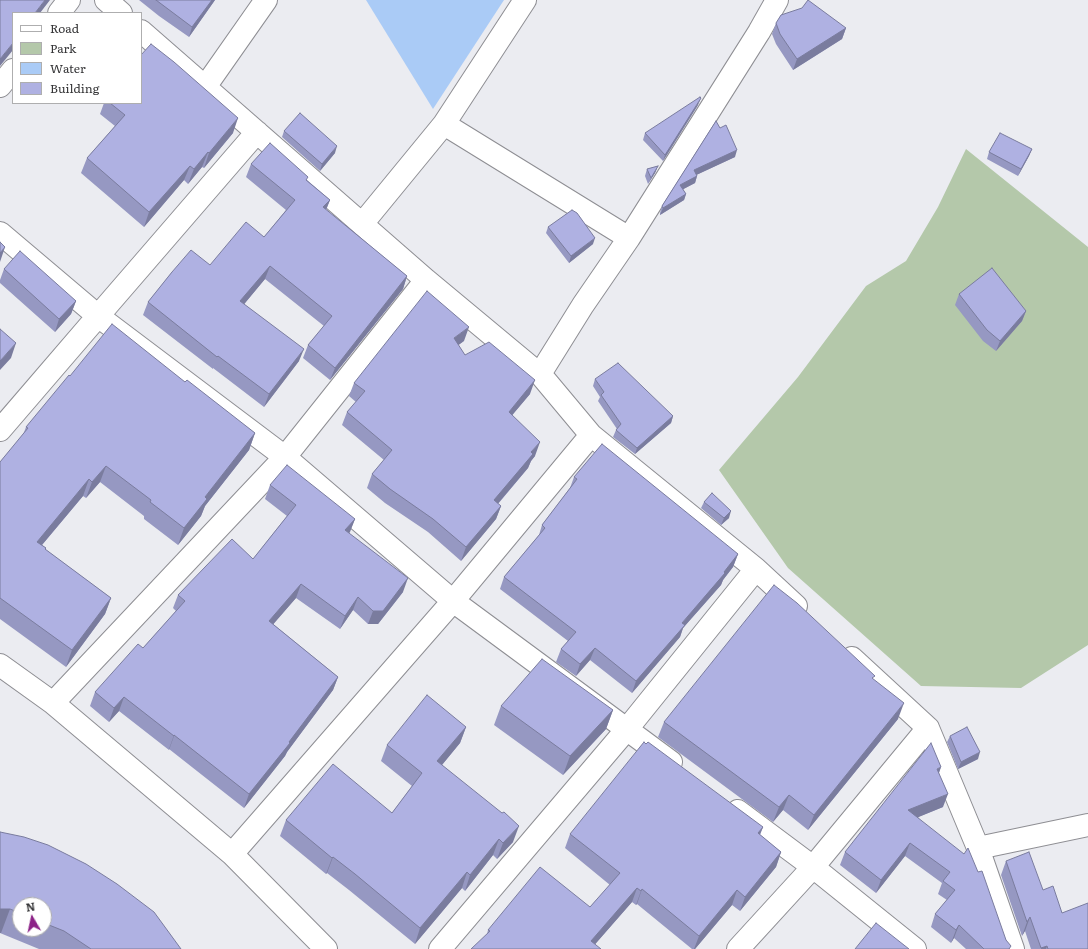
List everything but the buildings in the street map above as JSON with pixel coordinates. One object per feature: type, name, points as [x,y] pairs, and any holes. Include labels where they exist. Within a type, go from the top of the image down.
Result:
[{"type":"street","points":[[60,12],[69,0]]},
{"type":"street","points":[[106,0],[120,12]]},
{"type":"street","points":[[205,87],[266,0]]},
{"type":"street","points":[[362,224],[444,124],[525,0]]},
{"type":"street","points":[[540,374],[583,304],[629,238],[759,32],[777,0]]},
{"type":"street","points":[[142,31],[426,280],[532,369],[540,374],[591,435],[756,569],[808,617]]},
{"type":"street","points":[[0,86],[12,71]]},
{"type":"street","points":[[444,124],[629,238]]},
{"type":"street","points":[[0,430],[257,132]]},
{"type":"street","points":[[0,233],[98,316],[284,457],[453,601],[685,772]]},
{"type":"street","points":[[53,703],[284,457],[426,280]]},
{"type":"street","points":[[232,854],[453,601],[591,435]]},
{"type":"street","points":[[440,949],[627,729],[756,569]]},
{"type":"street","points":[[836,643],[928,728],[978,848],[1013,949]]},
{"type":"street","points":[[0,665],[53,703],[232,854],[326,949]]},
{"type":"street","points":[[738,949],[813,867],[928,728]]},
{"type":"street","points":[[723,800],[813,867],[915,949]]},
{"type":"street","points":[[978,848],[1088,825]]},
{"type":"green space","points":[[966,149],[1088,247],[1088,645],[1021,688],[921,686],[788,568],[719,470],[798,377],[866,286],[906,261],[938,207]]},
{"type":"water","points":[[366,0],[504,0],[433,109]]}]
